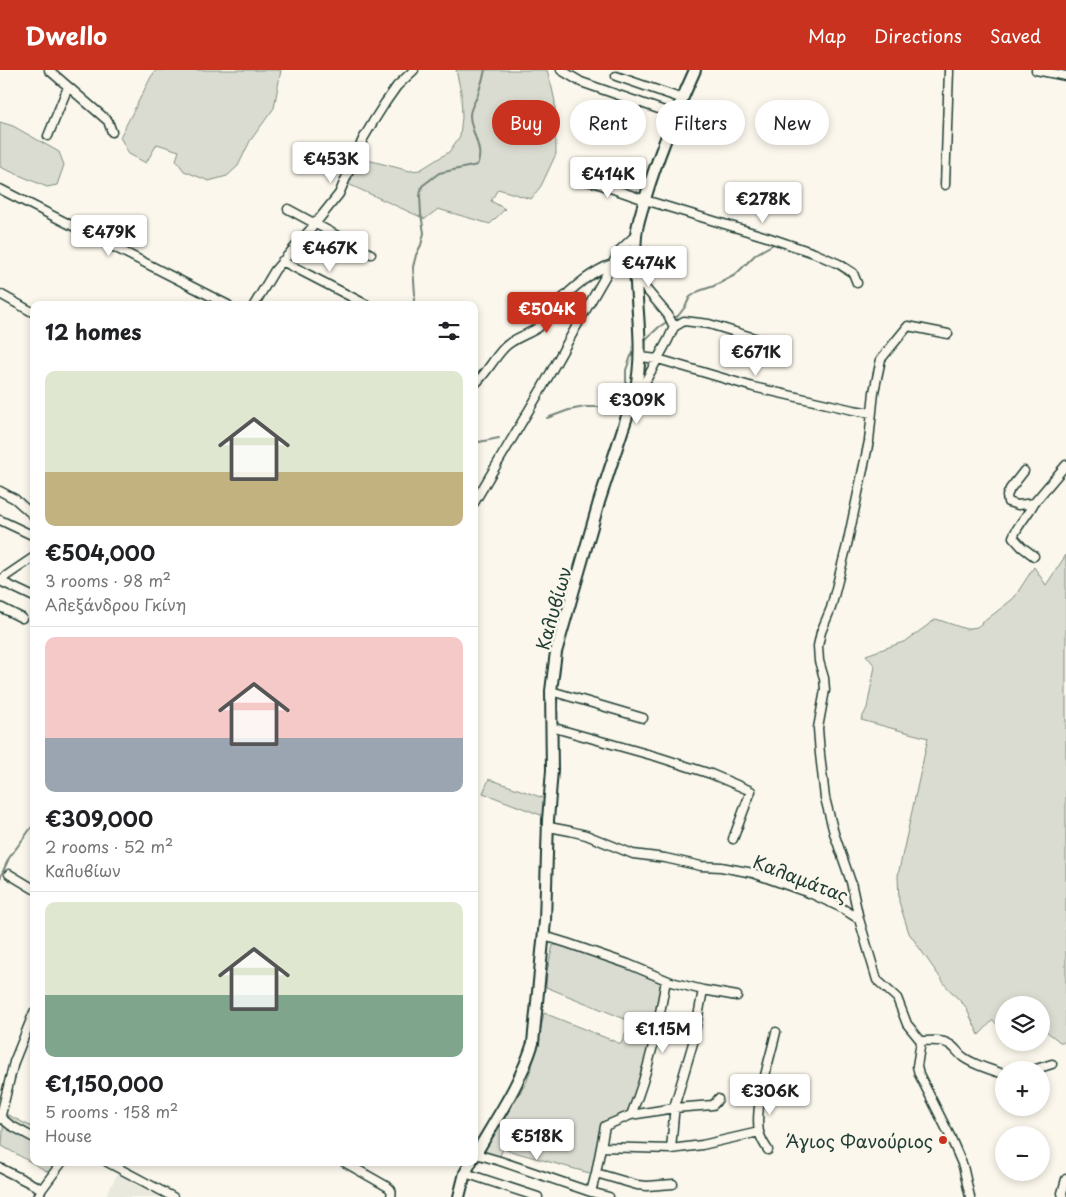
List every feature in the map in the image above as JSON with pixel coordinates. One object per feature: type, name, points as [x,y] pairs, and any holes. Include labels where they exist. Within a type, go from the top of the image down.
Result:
[{"type":"main road","name":"Καλυβίων","points":[[682,99],[695,70]]},
{"type":"main road","name":"Καλυβίων","points":[[478,1148],[516,1085],[529,1057],[533,1043],[546,921],[552,770],[552,691],[556,652],[638,381],[636,235],[656,164],[664,145]]},
{"type":"main road","name":"Καλυβίων","points":[[459,1196],[468,1166]]},
{"type":"street","points":[[49,70],[108,121],[112,132]]},
{"type":"street","points":[[256,301],[265,284],[282,261],[339,194],[363,139],[397,86],[414,70]]},
{"type":"street","points":[[561,70],[582,82],[656,108]]},
{"type":"street","points":[[945,185],[949,70]]},
{"type":"street","points":[[1036,70],[1066,76]]},
{"type":"street","points":[[616,76],[682,99]]},
{"type":"street","points":[[48,136],[68,87]]},
{"type":"street","points":[[576,179],[596,183],[814,253],[839,264],[852,273],[857,283]]},
{"type":"street","points":[[0,189],[220,301]]},
{"type":"street","points":[[288,209],[371,254]]},
{"type":"street","points":[[478,496],[621,249],[636,235]]},
{"type":"street","points":[[282,261],[358,301]]},
{"type":"street","points":[[478,381],[508,344],[539,326],[572,290],[604,267],[612,264]]},
{"type":"street","points":[[635,392],[645,382],[668,340],[671,321],[636,277]]},
{"type":"street","points":[[0,294],[30,311]]},
{"type":"street","points":[[671,321],[692,321],[709,324],[771,343]]},
{"type":"street","points":[[859,919],[851,882],[834,833],[825,798],[818,728],[825,690],[818,646],[821,632],[831,608],[847,545],[869,441],[871,412],[881,359],[908,326],[948,334]]},
{"type":"street","points":[[639,350],[658,359],[753,388],[853,410],[871,412]]},
{"type":"street","points":[[1034,556],[1013,537],[1017,526],[1029,512],[1034,502],[1066,465]]},
{"type":"street","points":[[1024,472],[1006,496],[1008,502],[1018,505],[1034,502]]},
{"type":"street","points":[[0,491],[16,499],[30,512]]},
{"type":"street","points":[[0,520],[30,534]]},
{"type":"street","points":[[30,560],[0,581],[30,596]]},
{"type":"street","points":[[0,608],[22,618]]},
{"type":"street","points":[[552,691],[643,718]]},
{"type":"street","points":[[551,727],[658,757],[711,774],[751,791],[733,839]]},
{"type":"street","name":"Καλαμάτας","points":[[549,827],[586,835],[633,854],[753,873],[812,894],[840,907],[859,919],[877,980],[897,998],[907,1024],[921,1041]]},
{"type":"street","points":[[9,874],[30,887]]},
{"type":"street","points":[[544,936],[666,980],[703,990],[736,996]]},
{"type":"street","points":[[631,1115],[640,1092],[657,1032],[666,980]]},
{"type":"street","points":[[671,1149],[674,1108],[693,1043],[703,990]]},
{"type":"street","points":[[30,1022],[14,1062],[0,1118],[30,1136]]},
{"type":"street","points":[[768,1150],[761,1139],[758,1119],[760,1100],[776,1032]]},
{"type":"street","points":[[970,1197],[963,1166],[919,1074],[921,1041],[941,1041],[952,1045],[962,1057],[995,1071]]},
{"type":"street","points":[[591,1192],[606,1125],[631,1115],[674,1108],[713,1105],[718,1099]]},
{"type":"street","points":[[601,1147],[671,1149],[702,1145],[759,1132]]},
{"type":"street","points":[[478,1154],[610,1197]]},
{"type":"street","points":[[38,1197],[59,1166]]},
{"type":"street","points":[[114,1166],[173,1197]]},
{"type":"street","points":[[351,1166],[391,1189],[391,1197]]},
{"type":"street","points":[[0,1167],[42,1189]]},
{"type":"street","points":[[465,1173],[538,1197]]},
{"type":"street","points":[[596,1173],[642,1186],[673,1184]]},
{"type":"street","points":[[1063,1197],[1062,1193],[1066,1179]]},
{"type":"shaded area","points":[[156,70],[281,70],[274,108],[250,141],[238,166],[227,176],[209,181],[184,171],[176,160],[179,151],[157,144],[146,163],[129,154],[120,137]]},
{"type":"shaded area","points":[[456,70],[547,70],[555,100],[492,100],[492,145],[556,145],[556,154],[541,186],[531,199],[498,189],[491,201],[505,209],[490,224],[438,209],[425,219],[348,184],[360,158],[410,171],[420,170],[449,152],[460,136],[462,117],[461,92]]},
{"type":"shaded area","points":[[0,122],[13,126],[59,152],[64,165],[57,185],[47,187],[0,167]]},
{"type":"shaded area","points":[[1066,555],[1066,1042],[1060,1042],[1050,1034],[1050,996],[995,996],[995,1022],[993,1020],[979,1035],[965,1006],[946,986],[909,933],[899,902],[898,875],[928,738],[861,720],[867,708],[875,666],[866,655],[906,641],[936,619],[966,629],[977,627],[1014,598],[1034,567],[1046,585]]},
{"type":"shaded area","points":[[489,779],[546,799],[546,817],[483,793]]},
{"type":"shaded area","points":[[553,945],[566,945],[664,980],[648,1055],[630,1114],[604,1123],[593,1174],[503,1149],[499,1158],[482,1152],[527,1081],[536,1053],[544,1013],[621,1044],[630,1021],[546,987],[547,971]]},
{"type":"shaded area","points":[[4,1113],[30,1126],[30,1162],[2,1146]]},
{"type":"shaded area","points":[[38,1166],[56,1166],[50,1173]]},
{"type":"shaded area","points":[[119,1171],[166,1197],[105,1197]]},
{"type":"waterway","points":[[414,301],[413,267],[424,233],[420,196],[422,186],[439,173],[477,165],[479,153],[470,113],[485,70]]},
{"type":"waterway","points":[[672,319],[678,316],[690,297],[735,275],[756,254],[772,245]]},
{"type":"waterway","points":[[643,342],[668,321]]},
{"type":"waterway","points":[[547,418],[569,410],[585,407],[611,409],[620,406],[626,398],[626,370],[635,351]]},
{"type":"waterway","points":[[478,442],[499,438]]},
{"type":"waterway","points":[[0,878],[9,858],[30,829]]},
{"type":"place","name":"Άγιος Φανούριος","points":[[943,1140]]}]
